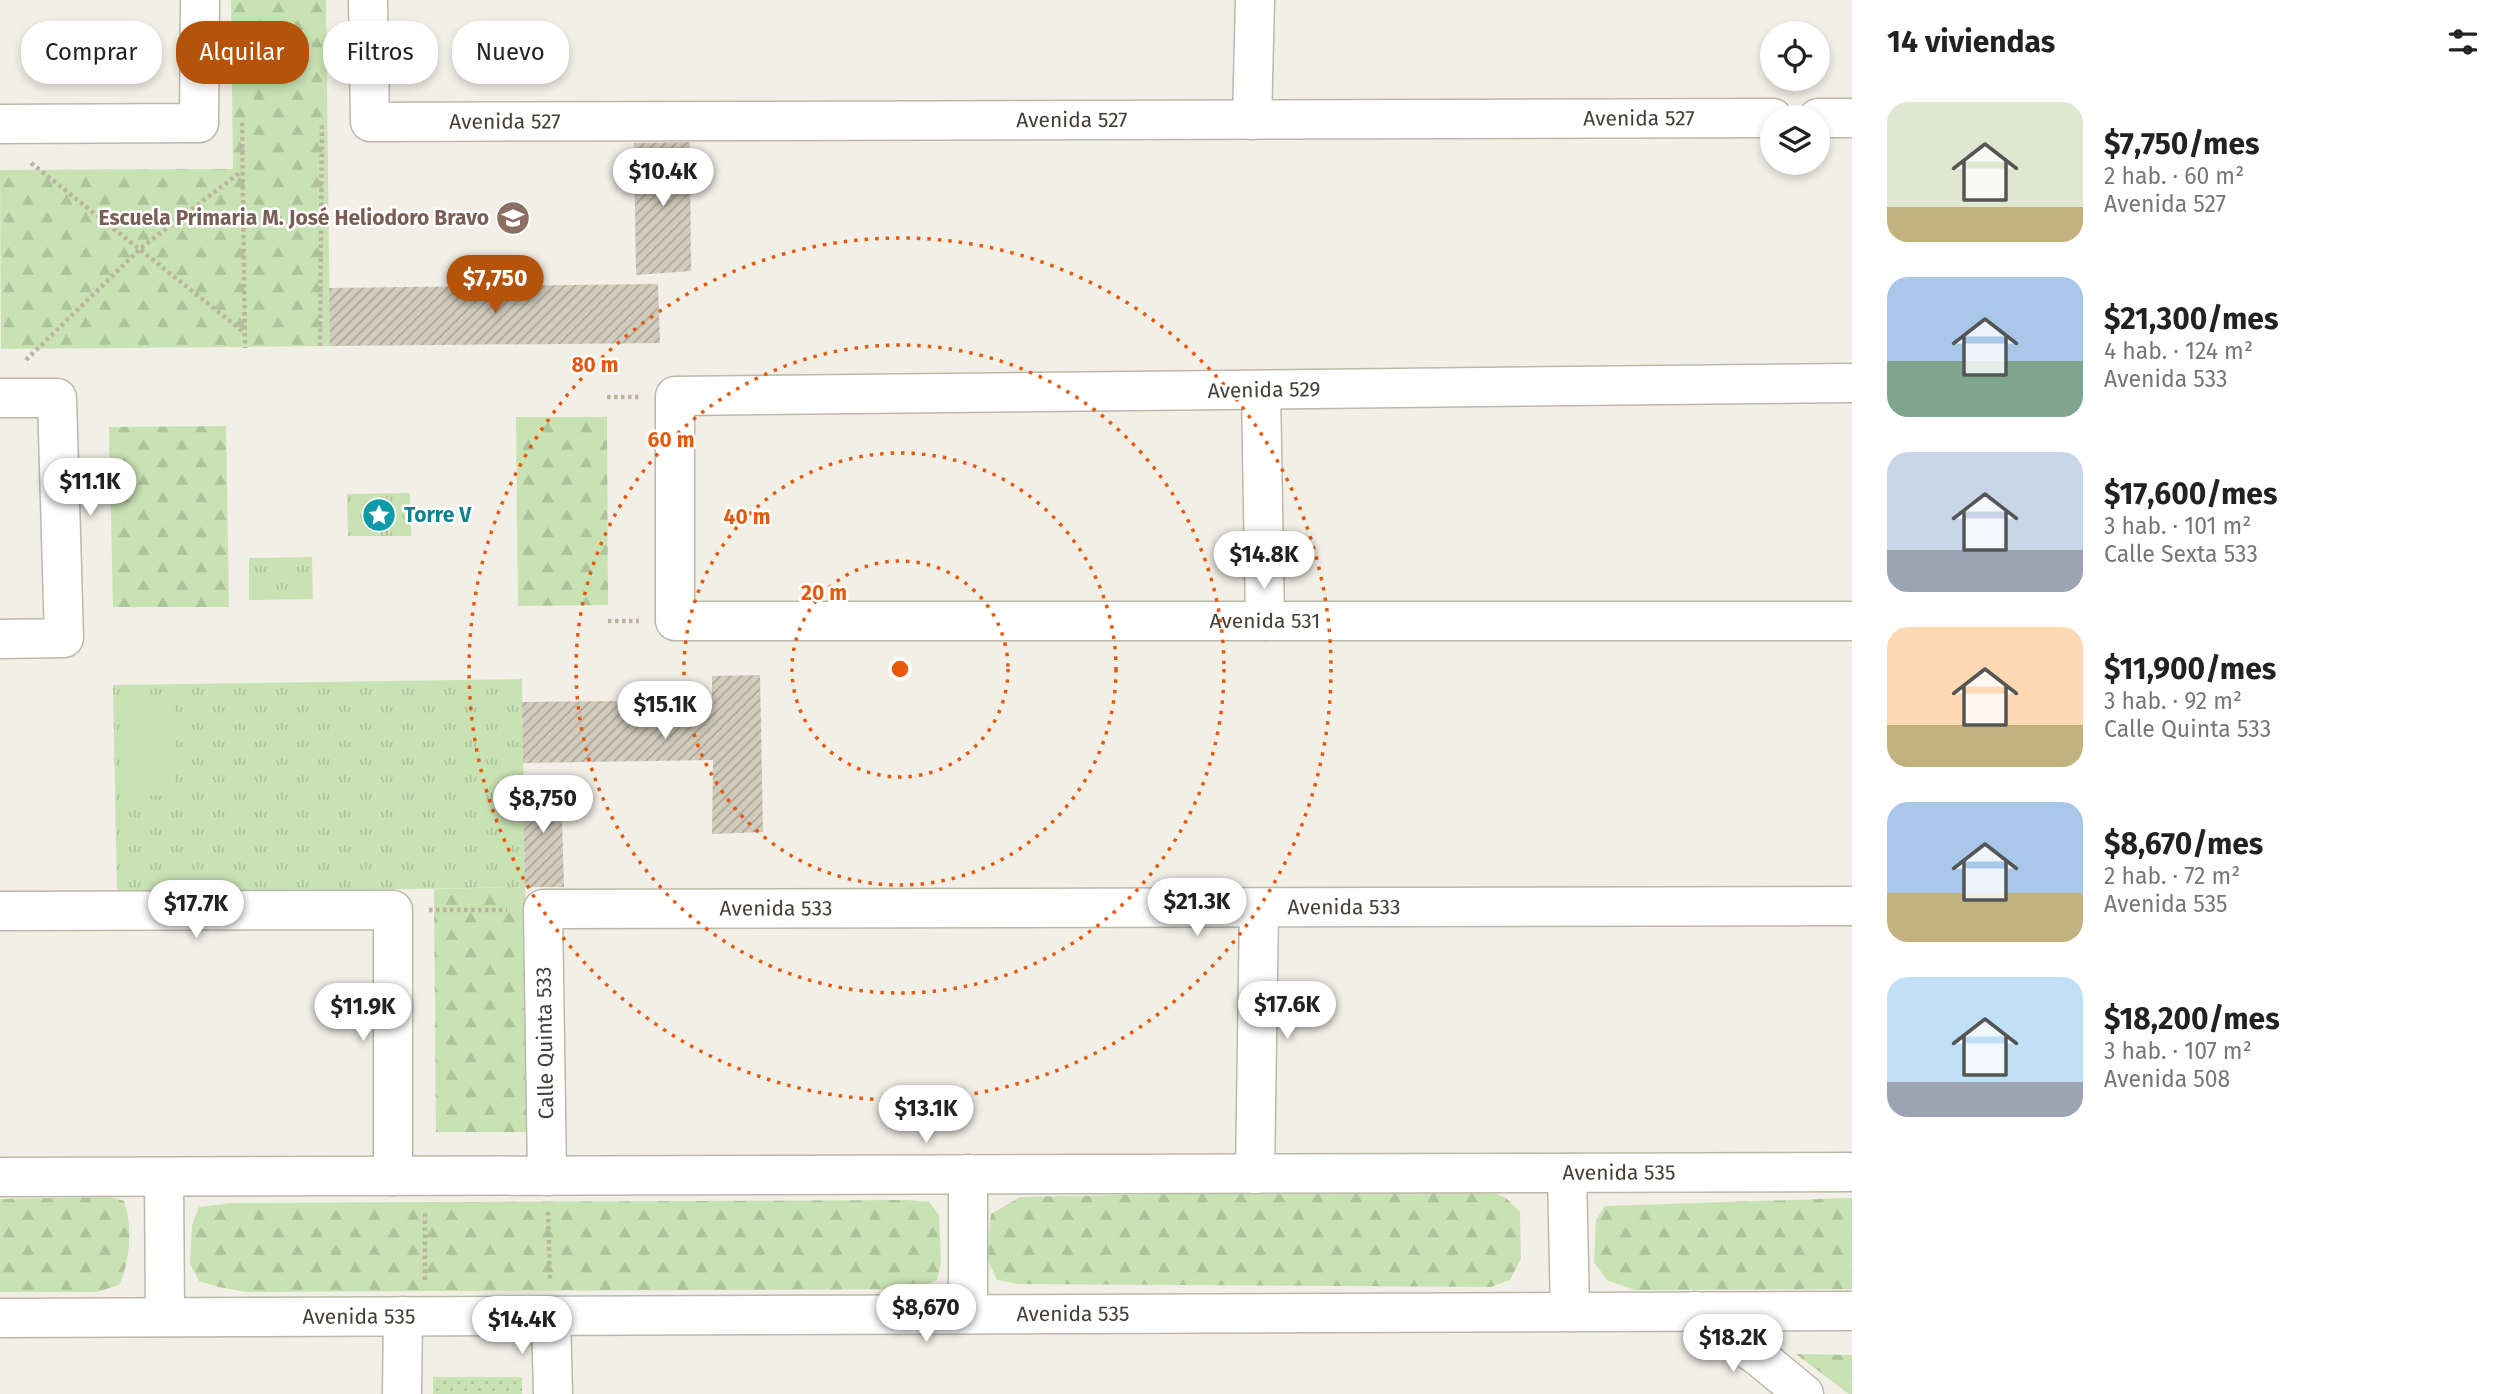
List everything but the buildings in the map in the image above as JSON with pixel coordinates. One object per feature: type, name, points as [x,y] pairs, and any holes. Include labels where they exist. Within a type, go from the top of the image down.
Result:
[{"type":"street","points":[[0,124],[199,123],[200,0]]},
{"type":"street","name":"Avenida 527","points":[[368,0],[370,122],[1760,118]]},
{"type":"street","points":[[1252,120],[1255,0]]},
{"type":"street","points":[[1830,118],[1852,117]]},
{"type":"street","points":[[0,639],[64,638],[57,398],[9,383]]},
{"type":"street","name":"Avenida 529","points":[[675,621],[676,396],[1852,383]]},
{"type":"street","points":[[1261,390],[1265,621]]},
{"type":"street","name":"Avenida 531","points":[[675,621],[1852,621]]},
{"type":"street","name":"Avenida 533","points":[[542,909],[1852,906]]},
{"type":"street","points":[[1255,1174],[1259,908]]},
{"type":"street","name":"Calle Quinta 533","points":[[542,909],[547,1176]]},
{"type":"street","points":[[0,911],[393,910],[409,1176]]},
{"type":"street","name":"Avenida 535","points":[[0,1177],[1852,1172]]},
{"type":"street","points":[[1567,1173],[1570,1312]]},
{"type":"street","points":[[968,1174],[968,1314]]},
{"type":"street","points":[[163,1177],[165,1317]]},
{"type":"street","points":[[1695,1311],[1758,1356],[1804,1394]]},
{"type":"street","name":"Avenida 535","points":[[0,1318],[1852,1311]]},
{"type":"street","points":[[402,1394],[414,1316]]},
{"type":"street","points":[[551,1316],[553,1394]]},
{"type":"path","points":[[243,123],[245,348]]},
{"type":"path","points":[[320,346],[323,123]]},
{"type":"path","points":[[22,155],[245,333]]},
{"type":"path","points":[[9,383],[141,248],[242,171]]},
{"type":"path","points":[[393,910],[542,909]]},
{"type":"path","points":[[409,1176],[414,1316]]},
{"type":"path","points":[[547,1176],[551,1316]]},
{"type":"green space","points":[[231,0],[326,0],[326,21],[323,21],[323,84],[327,84],[330,346],[1,349],[0,170],[233,169],[232,84],[309,84],[309,21],[231,21]]},
{"type":"green space","points":[[516,417],[607,417],[608,605],[518,606]]},
{"type":"green space","points":[[226,426],[229,607],[113,607],[109,427]]},
{"type":"green space","points":[[410,493],[411,536],[348,536],[347,494]]},
{"type":"green space","points":[[312,557],[313,599],[249,600],[249,558]]},
{"type":"green space","points":[[522,679],[525,887],[117,894],[113,685]]},
{"type":"green space","points":[[128,701],[174,701],[175,796],[129,795]]},
{"type":"green space","points":[[525,887],[531,1132],[436,1132],[434,889]]},
{"type":"green space","points":[[1482,1188],[1506,1198],[1520,1212],[1521,1259],[1510,1280],[1491,1287],[1018,1284],[997,1280],[987,1258],[991,1214],[1020,1197]]},
{"type":"green space","points":[[111,1197],[124,1201],[129,1221],[128,1255],[119,1285],[97,1292],[0,1292],[0,1199]]},
{"type":"green space","points":[[1852,1198],[1852,1289],[1635,1290],[1607,1280],[1594,1262],[1596,1220],[1605,1206]]},
{"type":"green space","points":[[929,1202],[939,1215],[941,1263],[937,1280],[916,1289],[245,1292],[199,1281],[190,1264],[192,1225],[199,1207],[232,1203]]},
{"type":"green space","points":[[1796,1354],[1852,1355],[1852,1394],[1849,1394]]},
{"type":"green space","points":[[433,1377],[522,1377],[522,1394],[433,1394]]},
{"type":"place","name":"Escuela Primaria M. José Heliodoro Bravo","points":[[513,218]]},
{"type":"place","name":"Torre V","points":[[379,515]]}]
